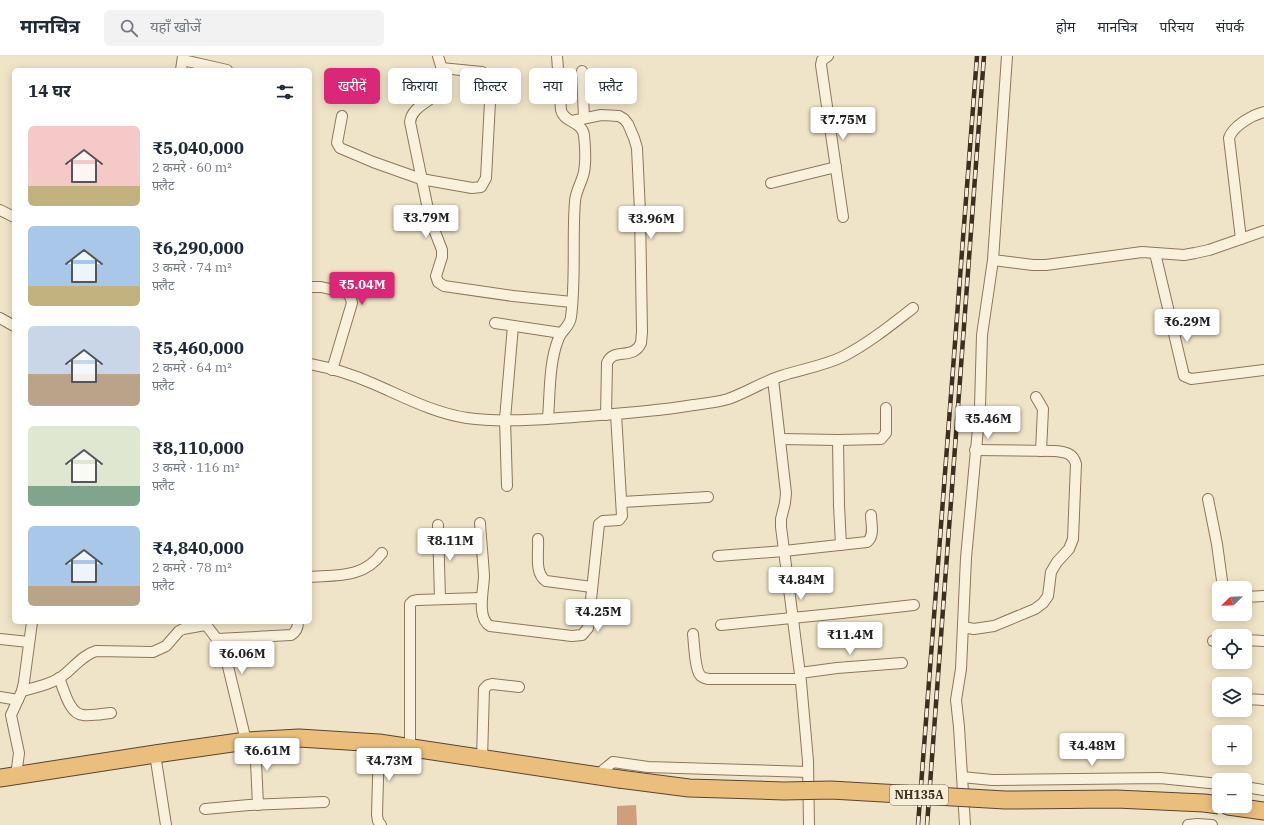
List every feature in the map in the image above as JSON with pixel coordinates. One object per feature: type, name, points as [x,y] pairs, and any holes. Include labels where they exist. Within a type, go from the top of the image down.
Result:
[{"type":"highway","name":"NH135A","points":[[8,777],[250,741],[299,738],[379,744],[689,788],[784,791],[831,790],[1005,800],[1116,799],[1212,804]]},
{"type":"highway","points":[[1252,809],[1264,811]]},
{"type":"street","points":[[438,56],[442,68]]},
{"type":"street","points":[[548,418],[555,349],[558,339],[570,324],[575,201],[584,166],[584,134],[578,125],[564,117],[560,110],[557,56]]},
{"type":"street","points":[[828,56],[822,60],[821,65],[843,217]]},
{"type":"street","points":[[966,825],[956,700],[961,670],[966,551],[980,407],[982,335],[993,260],[1007,56]]},
{"type":"street","points":[[181,68],[183,58],[220,68]]},
{"type":"street","points":[[342,116],[337,143],[340,148],[372,162],[421,179],[472,188],[481,187],[486,178],[491,83],[486,75],[478,71],[452,69]]},
{"type":"street","points":[[582,70],[584,118]]},
{"type":"street","points":[[424,104],[411,116],[410,122],[431,223],[442,250],[442,257],[436,276],[438,282],[444,286],[513,296],[572,302]]},
{"type":"street","points":[[1241,239],[1229,138],[1231,133],[1237,127],[1252,117],[1264,112]]},
{"type":"street","points":[[480,523],[484,577],[481,598],[486,621],[490,626],[577,637],[582,635],[588,628],[599,524],[603,521],[616,521],[621,518],[622,512],[607,363],[611,356],[636,351],[641,343],[641,274],[637,148],[628,124],[624,119],[613,115],[601,115],[572,122]]},
{"type":"street","points":[[771,183],[836,167]]},
{"type":"street","points":[[0,210],[12,216]]},
{"type":"street","points":[[993,260],[1033,265],[1046,265],[1128,253],[1142,252],[1184,255],[1209,250],[1264,232]]},
{"type":"street","points":[[1155,253],[1184,376],[1191,378],[1264,370]]},
{"type":"street","points":[[312,287],[321,287],[347,293],[352,303],[332,370]]},
{"type":"street","points":[[312,365],[373,383],[406,399],[442,412],[467,418],[548,418],[671,409],[729,398],[773,379],[827,364],[845,356],[867,342],[913,308]]},
{"type":"street","points":[[0,318],[12,324]]},
{"type":"street","points":[[495,323],[562,333]]},
{"type":"street","points":[[507,486],[505,419],[513,326]]},
{"type":"street","points":[[773,379],[786,494],[781,519],[800,676],[808,772],[809,825]]},
{"type":"street","points":[[1036,397],[1043,409],[1041,451]]},
{"type":"street","points":[[780,439],[881,439],[886,433],[886,408]]},
{"type":"street","points":[[838,440],[841,545]]},
{"type":"street","points":[[963,627],[974,629],[994,626],[1035,609],[1043,603],[1048,596],[1051,572],[1057,562],[1069,549],[1073,539],[1074,526],[1076,464],[1074,458],[1065,452],[976,450]]},
{"type":"street","points":[[622,502],[708,497]]},
{"type":"street","points":[[1208,499],[1217,544],[1222,581]]},
{"type":"street","points":[[718,556],[863,543],[870,540],[872,536],[871,515]]},
{"type":"street","points":[[438,525],[440,599]]},
{"type":"street","points":[[538,540],[539,571],[542,579],[546,581],[592,587]]},
{"type":"street","points":[[312,577],[356,572],[372,565],[382,553]]},
{"type":"street","points":[[1252,597],[1264,596]]},
{"type":"street","points":[[410,749],[410,604],[417,600],[481,598]]},
{"type":"street","points":[[721,625],[914,605]]},
{"type":"street","points":[[8,777],[19,752],[11,715],[20,696],[32,624]]},
{"type":"street","points":[[0,697],[20,696],[49,684],[60,678],[90,653],[96,651],[153,652],[166,646],[179,631],[201,624]]},
{"type":"street","points":[[206,624],[222,646],[225,654],[250,741],[258,805]]},
{"type":"street","points":[[217,639],[291,635],[295,632],[298,624]]},
{"type":"street","points":[[693,634],[697,669],[702,678],[708,679],[800,676],[837,668],[902,664]]},
{"type":"street","points":[[0,639],[29,642]]},
{"type":"street","points":[[1252,640],[1264,641]]},
{"type":"street","points":[[60,678],[71,707],[76,714],[111,713]]},
{"type":"street","points":[[482,759],[484,689],[488,685],[492,684],[519,687]]},
{"type":"street","points":[[1252,699],[1264,700]]},
{"type":"street","points":[[379,744],[377,815],[381,825]]},
{"type":"street","points":[[155,754],[166,825]]},
{"type":"street","points":[[596,776],[613,762],[648,767],[808,772]]},
{"type":"street","points":[[962,777],[992,780],[1160,778],[1212,783]]},
{"type":"street","points":[[1252,788],[1264,790]]},
{"type":"street","points":[[205,809],[324,802]]},
{"type":"street","points":[[1188,825],[1212,825]]},
{"type":"building","points":[[636,805],[637,825],[617,825],[617,806]]},
{"type":"railway","points":[[918,825],[977,56]]},
{"type":"railway","points":[[927,825],[984,56]]}]
